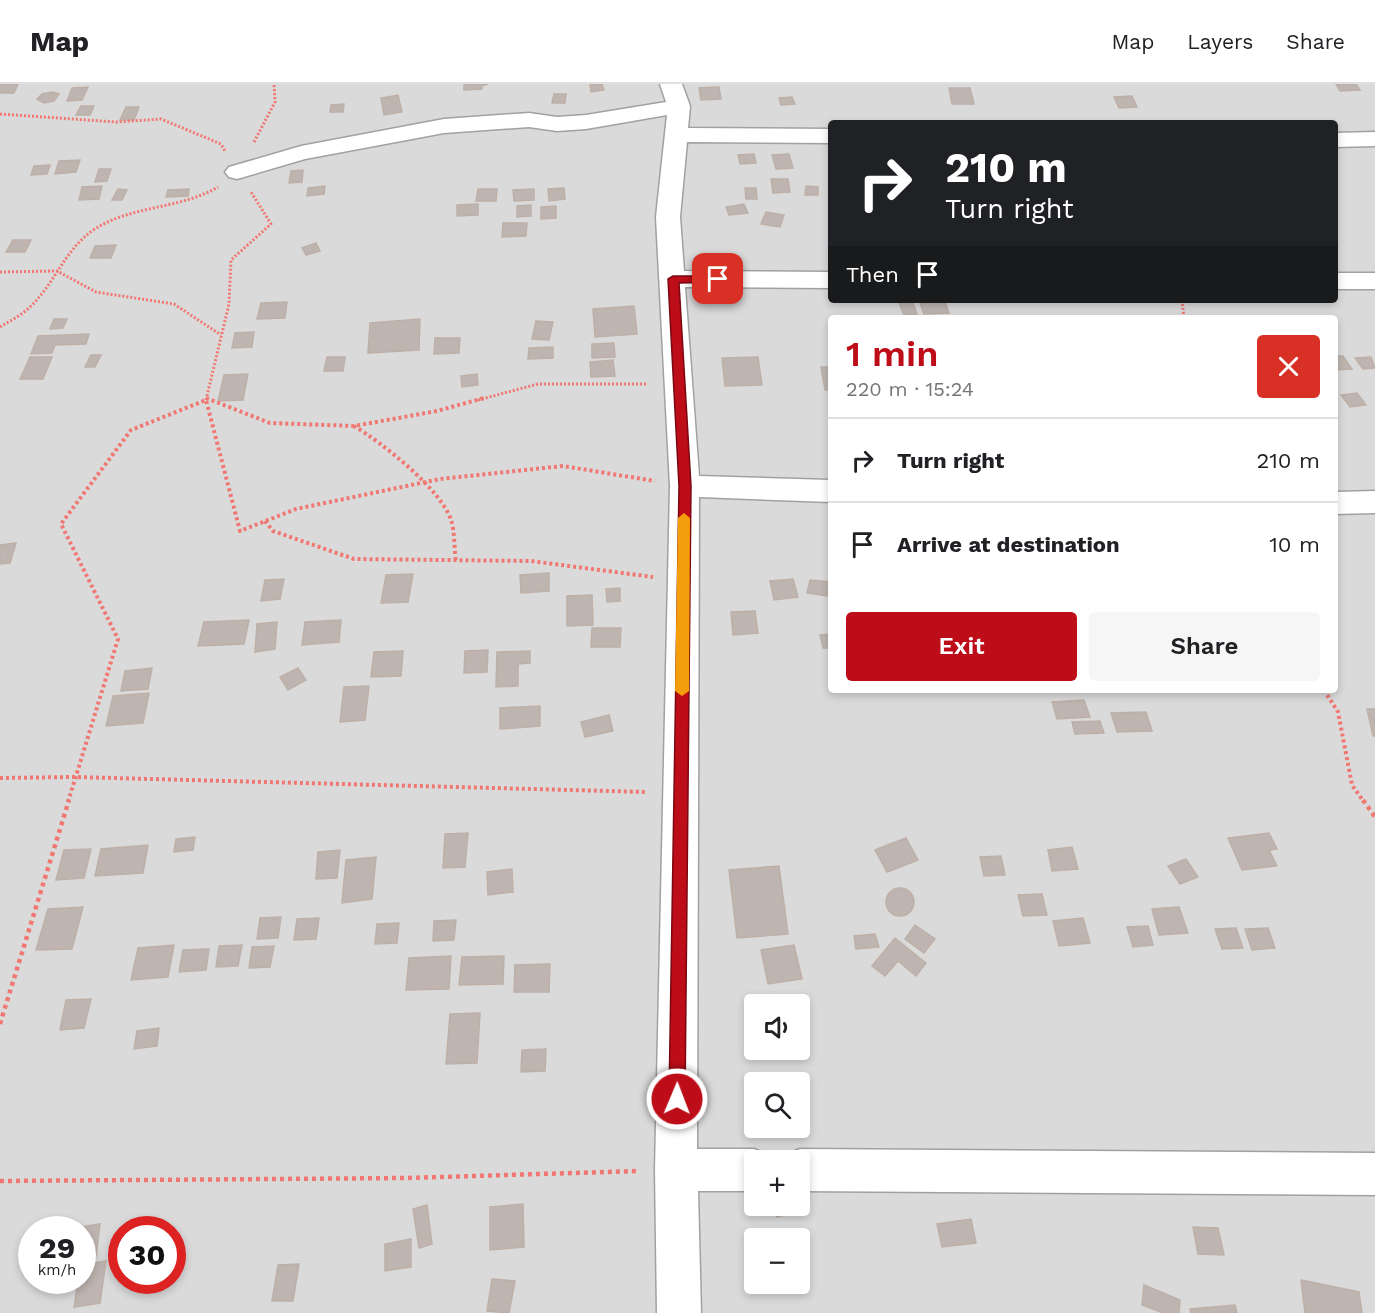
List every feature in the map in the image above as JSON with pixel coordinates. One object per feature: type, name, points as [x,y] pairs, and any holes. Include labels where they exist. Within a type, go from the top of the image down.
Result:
[{"type":"street","points":[[671,84],[679,106],[668,217],[685,486],[676,1170],[679,1313]]},
{"type":"street","points":[[237,172],[301,153],[444,126],[529,120],[557,124],[586,122],[679,106]]},
{"type":"street","points":[[677,135],[828,136]]},
{"type":"street","points":[[1338,140],[1375,139]]},
{"type":"street","points":[[673,279],[828,280]]},
{"type":"street","points":[[1338,281],[1375,280]]},
{"type":"street","points":[[685,486],[828,491]]},
{"type":"street","points":[[1338,503],[1375,502]]},
{"type":"street","points":[[676,1170],[744,1170]]},
{"type":"street","points":[[810,1170],[1375,1174]]},
{"type":"path","points":[[0,327],[33,305],[62,261],[93,231],[124,219],[201,199],[237,172],[275,102],[274,84]]},
{"type":"path","points":[[0,114],[116,122],[161,119],[221,144],[271,224],[231,260],[229,304],[206,400],[240,531],[296,508],[423,483],[563,466],[685,486]]},
{"type":"path","points":[[0,272],[57,271],[96,292],[174,304],[221,335]]},
{"type":"path","points":[[0,1024],[118,639],[61,524],[131,430],[206,400],[270,423],[354,426],[436,411],[538,384],[679,383]]},
{"type":"path","points":[[354,426],[384,444],[423,483],[451,519],[456,562]]},
{"type":"path","points":[[265,521],[273,531],[354,559],[456,562],[531,561],[684,580]]},
{"type":"path","points":[[1326,693],[1338,712],[1352,786],[1375,817]]},
{"type":"path","points":[[0,778],[75,777],[681,793]]},
{"type":"path","points":[[0,1181],[407,1178],[676,1170]]},
{"type":"shaded area","points":[[0,84],[1375,84],[1375,1313],[0,1313]]},
{"type":"building","points":[[0,84],[18,84],[14,93],[0,93]]},
{"type":"building","points":[[464,84],[488,84],[482,86],[482,89],[464,90]]},
{"type":"building","points":[[602,84],[604,90],[591,92],[590,85]]},
{"type":"building","points":[[1336,84],[1356,84],[1360,90],[1340,91]]},
{"type":"building","points":[[88,87],[82,100],[67,101],[72,88]]},
{"type":"building","points":[[719,87],[721,99],[701,100],[699,88]]},
{"type":"building","points":[[949,88],[970,88],[974,104],[952,104]]},
{"type":"building","points":[[52,92],[59,94],[54,101],[44,103],[37,99],[42,94]]},
{"type":"building","points":[[554,94],[566,94],[565,103],[552,103]]},
{"type":"building","points":[[398,95],[402,112],[384,115],[381,98]]},
{"type":"building","points":[[1132,96],[1137,107],[1119,108],[1114,97]]},
{"type":"building","points":[[792,97],[795,104],[781,105],[779,98]]},
{"type":"building","points":[[344,104],[343,112],[330,112],[331,105]]},
{"type":"building","points":[[81,106],[94,106],[90,115],[76,115]]},
{"type":"building","points":[[126,107],[139,107],[134,120],[120,120]]},
{"type":"building","points":[[754,154],[756,163],[740,164],[738,155]]},
{"type":"building","points":[[789,154],[793,168],[776,169],[772,155]]},
{"type":"building","points":[[80,160],[76,172],[55,174],[59,161]]},
{"type":"building","points":[[50,165],[47,174],[31,175],[34,166]]},
{"type":"building","points":[[99,169],[111,169],[107,181],[95,182]]},
{"type":"building","points":[[303,170],[302,182],[289,183],[291,171]]},
{"type":"building","points":[[771,179],[788,179],[790,192],[773,193]]},
{"type":"building","points":[[102,186],[99,199],[79,200],[82,187]]},
{"type":"building","points":[[325,186],[324,194],[307,196],[308,188]]},
{"type":"building","points":[[806,186],[818,187],[818,195],[805,195]]},
{"type":"building","points":[[564,188],[565,199],[549,201],[548,189]]},
{"type":"building","points":[[745,188],[756,188],[757,199],[746,199]]},
{"type":"building","points":[[118,189],[127,190],[122,200],[112,200]]},
{"type":"building","points":[[189,189],[188,196],[166,197],[168,190]]},
{"type":"building","points":[[478,189],[497,189],[496,201],[476,201]]},
{"type":"building","points":[[534,189],[534,200],[514,201],[513,190]]},
{"type":"building","points":[[478,204],[478,215],[457,216],[457,205]]},
{"type":"building","points":[[744,204],[748,213],[729,215],[726,207]]},
{"type":"building","points":[[531,205],[531,216],[517,217],[517,206]]},
{"type":"building","points":[[556,206],[556,218],[541,219],[541,207]]},
{"type":"building","points":[[766,212],[784,215],[780,227],[761,224]]},
{"type":"building","points":[[503,223],[527,223],[526,236],[502,237]]},
{"type":"building","points":[[13,240],[31,240],[25,252],[6,252]]},
{"type":"building","points":[[316,243],[320,251],[306,255],[302,248]]},
{"type":"building","points":[[116,245],[111,258],[90,258],[95,246]]},
{"type":"building","points":[[287,302],[285,318],[257,319],[261,303]]},
{"type":"building","points":[[899,303],[913,303],[917,314],[904,315]]},
{"type":"building","points":[[920,303],[946,303],[949,313],[924,314]]},
{"type":"building","points":[[634,306],[637,334],[595,337],[593,309]]},
{"type":"building","points":[[54,319],[67,319],[63,328],[50,329]]},
{"type":"building","points":[[420,319],[419,350],[368,353],[370,323]]},
{"type":"building","points":[[536,321],[553,322],[549,340],[532,339]]},
{"type":"building","points":[[254,332],[252,347],[232,348],[235,333]]},
{"type":"building","points":[[89,334],[86,344],[55,345],[52,353],[31,354],[38,336]]},
{"type":"building","points":[[435,338],[460,338],[459,353],[434,354]]},
{"type":"building","points":[[614,343],[615,357],[592,358],[592,344]]},
{"type":"building","points":[[553,347],[553,358],[528,359],[529,348]]},
{"type":"building","points":[[91,355],[101,355],[95,367],[85,367]]},
{"type":"building","points":[[1338,356],[1343,356],[1352,369],[1338,370]]},
{"type":"building","points":[[30,357],[52,357],[43,379],[20,379]]},
{"type":"building","points":[[327,357],[345,357],[343,371],[324,371]]},
{"type":"building","points":[[758,357],[762,385],[725,386],[722,358]]},
{"type":"building","points":[[1371,357],[1375,368],[1363,369],[1355,358]]},
{"type":"building","points":[[613,360],[615,376],[591,377],[590,362]]},
{"type":"building","points":[[821,367],[828,367],[828,390],[825,390]]},
{"type":"building","points":[[248,374],[243,400],[218,401],[224,375]]},
{"type":"building","points":[[477,374],[478,385],[462,387],[461,376]]},
{"type":"building","points":[[1357,393],[1366,405],[1350,407],[1341,395]]},
{"type":"building","points":[[16,543],[10,563],[0,564],[0,545]]},
{"type":"building","points":[[549,573],[549,591],[521,593],[520,575]]},
{"type":"building","points":[[413,574],[408,602],[381,603],[386,575]]},
{"type":"building","points":[[284,579],[280,599],[261,601],[265,580]]},
{"type":"building","points":[[793,579],[798,597],[774,600],[770,581]]},
{"type":"building","points":[[810,580],[828,582],[827,596],[807,593]]},
{"type":"building","points":[[620,588],[620,601],[607,602],[606,589]]},
{"type":"building","points":[[592,595],[593,625],[567,626],[567,596]]},
{"type":"building","points":[[755,611],[758,633],[733,635],[731,612]]},
{"type":"building","points":[[249,620],[244,644],[198,646],[204,622]]},
{"type":"building","points":[[341,620],[339,642],[302,645],[305,622]]},
{"type":"building","points":[[277,622],[275,649],[255,652],[257,624]]},
{"type":"building","points":[[592,628],[621,628],[620,647],[591,647]]},
{"type":"building","points":[[828,634],[828,648],[823,648],[820,635]]},
{"type":"building","points":[[488,650],[487,672],[464,673],[465,651]]},
{"type":"building","points":[[403,651],[401,676],[371,677],[374,652]]},
{"type":"building","points":[[530,651],[530,663],[518,664],[518,686],[496,687],[497,652]]},
{"type":"building","points":[[152,668],[148,689],[121,691],[125,671]]},
{"type":"building","points":[[298,668],[306,680],[288,690],[280,677]]},
{"type":"building","points":[[369,686],[365,720],[340,722],[344,687]]},
{"type":"building","points":[[149,693],[143,723],[106,726],[113,696]]},
{"type":"building","points":[[1084,700],[1090,717],[1057,719],[1052,702]]},
{"type":"building","points":[[540,706],[540,726],[500,729],[500,708]]},
{"type":"building","points":[[1367,709],[1375,709],[1375,736],[1373,736]]},
{"type":"building","points":[[1146,712],[1152,731],[1117,732],[1111,713]]},
{"type":"building","points":[[609,715],[613,731],[585,737],[581,722]]},
{"type":"building","points":[[1100,721],[1104,733],[1075,734],[1072,722]]},
{"type":"building","points":[[468,833],[465,867],[443,868],[445,834]]},
{"type":"building","points":[[1269,833],[1277,849],[1269,850],[1277,866],[1242,870],[1228,838]]},
{"type":"building","points":[[195,837],[193,850],[174,852],[176,839]]},
{"type":"building","points":[[906,838],[918,860],[887,872],[875,850]]},
{"type":"building","points":[[148,845],[143,873],[95,876],[101,849]]},
{"type":"building","points":[[1072,847],[1078,869],[1052,871],[1048,850]]},
{"type":"building","points":[[91,849],[84,878],[56,880],[64,850]]},
{"type":"building","points":[[340,850],[337,878],[316,879],[318,852]]},
{"type":"building","points":[[1001,856],[1005,875],[984,876],[980,857]]},
{"type":"building","points":[[376,857],[372,899],[342,903],[346,860]]},
{"type":"building","points":[[1186,859],[1198,877],[1180,884],[1168,866]]},
{"type":"building","points":[[779,866],[788,934],[737,938],[729,870]]},
{"type":"building","points":[[512,869],[513,892],[488,895],[487,872]]},
{"type":"building","points":[[900,888],[910,892],[914,902],[910,912],[900,916],[890,912],[886,902],[890,892]]},
{"type":"building","points":[[1042,894],[1047,915],[1023,916],[1018,895]]},
{"type":"building","points":[[83,907],[72,949],[36,950],[48,909]]},
{"type":"building","points":[[1179,907],[1188,933],[1159,935],[1152,909]]},
{"type":"building","points":[[281,917],[278,938],[257,939],[260,918]]},
{"type":"building","points":[[319,918],[316,939],[294,940],[297,919]]},
{"type":"building","points":[[1083,918],[1090,943],[1059,946],[1053,921]]},
{"type":"building","points":[[456,920],[454,940],[433,941],[434,921]]},
{"type":"building","points":[[399,923],[397,943],[375,944],[377,924]]},
{"type":"building","points":[[915,925],[935,939],[924,953],[905,939]]},
{"type":"building","points":[[1148,926],[1153,945],[1133,947],[1127,927]]},
{"type":"building","points":[[1236,928],[1243,948],[1222,949],[1215,929]]},
{"type":"building","points":[[1268,928],[1275,948],[1252,950],[1245,929]]},
{"type":"building","points":[[875,934],[879,947],[856,949],[854,936]]},
{"type":"building","points":[[895,938],[926,963],[916,976],[898,961],[885,976],[872,966]]},
{"type":"building","points":[[174,945],[168,977],[131,980],[138,948]]},
{"type":"building","points":[[242,945],[238,966],[216,967],[219,946]]},
{"type":"building","points":[[794,945],[802,979],[768,984],[761,950]]},
{"type":"building","points":[[274,946],[270,967],[249,968],[252,947]]},
{"type":"building","points":[[209,949],[206,970],[179,972],[183,950]]},
{"type":"building","points":[[451,956],[449,989],[406,990],[409,958]]},
{"type":"building","points":[[504,956],[503,984],[459,985],[462,957]]},
{"type":"building","points":[[550,964],[549,992],[514,992],[515,965]]},
{"type":"building","points":[[91,999],[84,1028],[60,1030],[66,1000]]},
{"type":"building","points":[[480,1013],[477,1063],[446,1064],[450,1014]]},
{"type":"building","points":[[159,1028],[157,1046],[134,1049],[137,1031]]},
{"type":"building","points":[[546,1049],[545,1071],[521,1072],[522,1050]]},
{"type":"building","points":[[523,1204],[524,1247],[490,1250],[490,1207]]},
{"type":"building","points":[[427,1205],[432,1244],[419,1248],[413,1209]]},
{"type":"building","points":[[971,1219],[976,1243],[942,1247],[937,1224]]},
{"type":"building","points":[[100,1224],[96,1256],[96,1225]]},
{"type":"building","points":[[1193,1227],[1218,1228],[1224,1255],[1198,1254]]},
{"type":"building","points":[[411,1239],[411,1267],[385,1271],[385,1244]]},
{"type":"building","points":[[106,1261],[100,1303],[74,1307],[76,1294],[96,1294],[96,1263]]},
{"type":"building","points":[[299,1264],[293,1301],[272,1301],[278,1265]]},
{"type":"building","points":[[492,1279],[515,1281],[509,1313],[487,1311]]},
{"type":"building","points":[[1301,1280],[1359,1292],[1362,1313],[1305,1313]]},
{"type":"building","points":[[1144,1285],[1180,1300],[1179,1313],[1163,1313],[1142,1305]]},
{"type":"building","points":[[1235,1305],[1237,1313],[1191,1313],[1190,1309]]},
{"type":"slow traffic","points":[[682,691],[684,518]]},
{"type":"route","points":[[677,1099],[685,486],[673,279],[718,279]]}]
